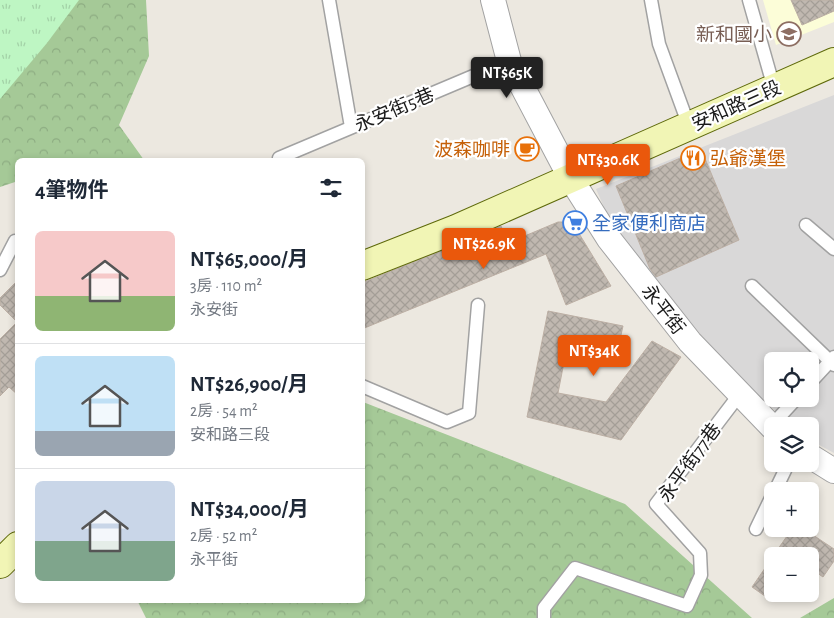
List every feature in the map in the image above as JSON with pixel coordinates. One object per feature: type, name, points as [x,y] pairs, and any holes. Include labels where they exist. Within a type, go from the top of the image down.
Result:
[{"type":"main road","name":"安和路三段","points":[[365,265],[456,229],[834,62]]},
{"type":"main road","points":[[0,564],[15,549]]},
{"type":"street","name":"永平街","points":[[493,0],[509,61],[571,179],[609,239],[690,342],[764,419]]},
{"type":"street","points":[[819,462],[834,471]]},
{"type":"lane","points":[[329,0],[351,127]]},
{"type":"lane","points":[[651,0],[659,44],[689,126]]},
{"type":"lane","points":[[749,0],[774,88]]},
{"type":"lane","name":"永安街5巷","points":[[278,158],[509,61]]},
{"type":"lane","points":[[806,225],[834,249]]},
{"type":"lane","points":[[0,270],[15,241]]},
{"type":"lane","points":[[752,286],[833,361],[819,374]]},
{"type":"lane","points":[[365,387],[447,422],[469,413],[478,305]]},
{"type":"lane","name":"永平街77巷","points":[[544,618],[544,608],[575,568],[687,606],[701,575],[700,553],[656,504],[739,395]]},
{"type":"lane","points":[[781,417],[789,407]]},
{"type":"lane","points":[[756,529],[764,512]]},
{"type":"shaded area","name":"新和國小","points":[[763,0],[834,0],[834,22],[776,45]]},
{"type":"shaded area","points":[[834,95],[834,453],[819,445],[819,417],[783,417],[771,407],[819,407],[819,352],[764,352],[764,401],[741,381],[618,239],[596,189]]},
{"type":"green space","points":[[0,0],[146,0],[149,56],[119,125],[143,158],[15,158],[15,182],[0,187]]},
{"type":"green space","points":[[0,0],[79,0],[47,43],[0,99]]},
{"type":"green space","points":[[365,403],[625,504],[752,618],[146,618],[138,603],[365,603]]},
{"type":"green space","points":[[834,598],[834,618],[800,618]]},
{"type":"building","points":[[791,0],[834,0],[834,11],[802,25]]},
{"type":"building","points":[[701,149],[739,240],[656,277],[650,269],[616,186]]},
{"type":"building","points":[[558,222],[572,222],[611,286],[566,305],[546,254],[365,328],[365,282],[501,226],[508,243]]},
{"type":"building","points":[[15,283],[15,320],[0,305],[0,298]]},
{"type":"building","points":[[548,311],[623,326],[615,362],[566,352],[558,393],[606,402],[652,341],[681,357],[621,440],[527,417]]},
{"type":"building","points":[[15,324],[15,392],[9,387],[0,396],[0,339]]},
{"type":"building","points":[[786,537],[816,537],[834,549],[834,561],[823,577],[819,574],[819,547],[779,547]]},
{"type":"building","points":[[764,570],[764,595],[752,587]]},
{"type":"place","name":"新和國小","points":[[789,34]]},
{"type":"place","name":"波森咖啡","points":[[527,149]]},
{"type":"place","name":"弘爺漢堡","points":[[693,158]]},
{"type":"place","name":"全家便利商店","points":[[575,223]]}]
